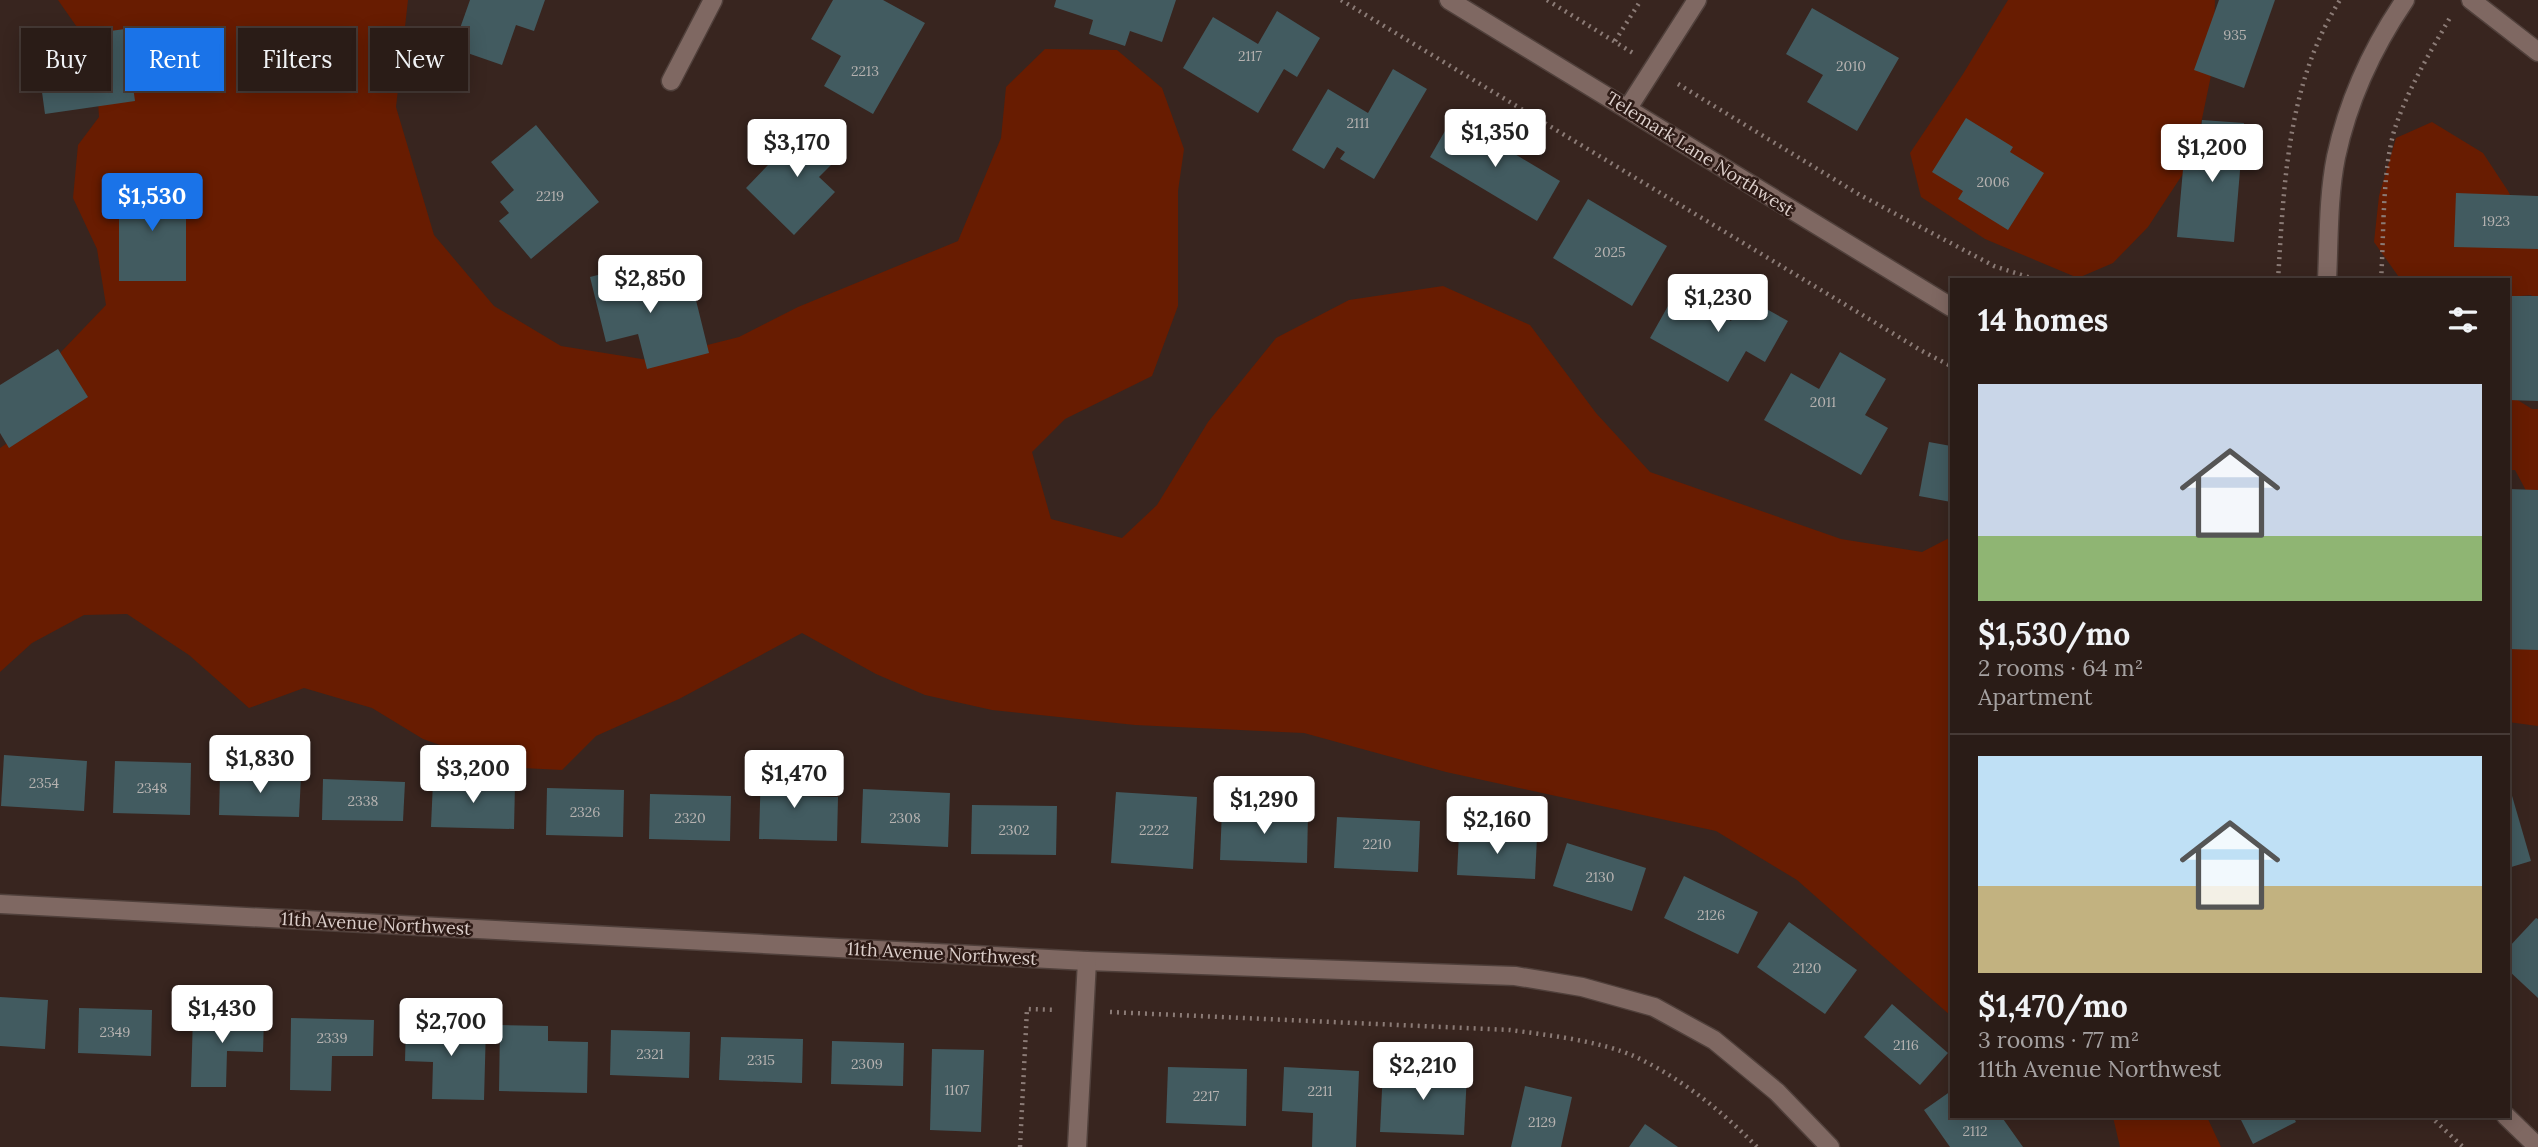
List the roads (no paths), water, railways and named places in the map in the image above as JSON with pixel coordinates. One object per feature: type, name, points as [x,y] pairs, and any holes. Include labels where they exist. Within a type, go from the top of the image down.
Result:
[{"type":"street","points":[[671,81],[713,0]]},
{"type":"street","name":"Telemark Lane Northwest","points":[[1449,0],[1950,306]]},
{"type":"street","points":[[1628,108],[1698,0]]},
{"type":"street","points":[[2327,278],[2336,158],[2348,114],[2389,23],[2405,0]]},
{"type":"street","points":[[2471,0],[2538,52]]},
{"type":"street","name":"11th Avenue Northwest","points":[[0,904],[1087,961],[1515,976],[1582,987],[1654,1007],[1714,1040],[1777,1092],[1830,1147]]},
{"type":"street","points":[[1077,1147],[1087,961]]},
{"type":"street","points":[[2508,1118],[2538,1147]]}]
